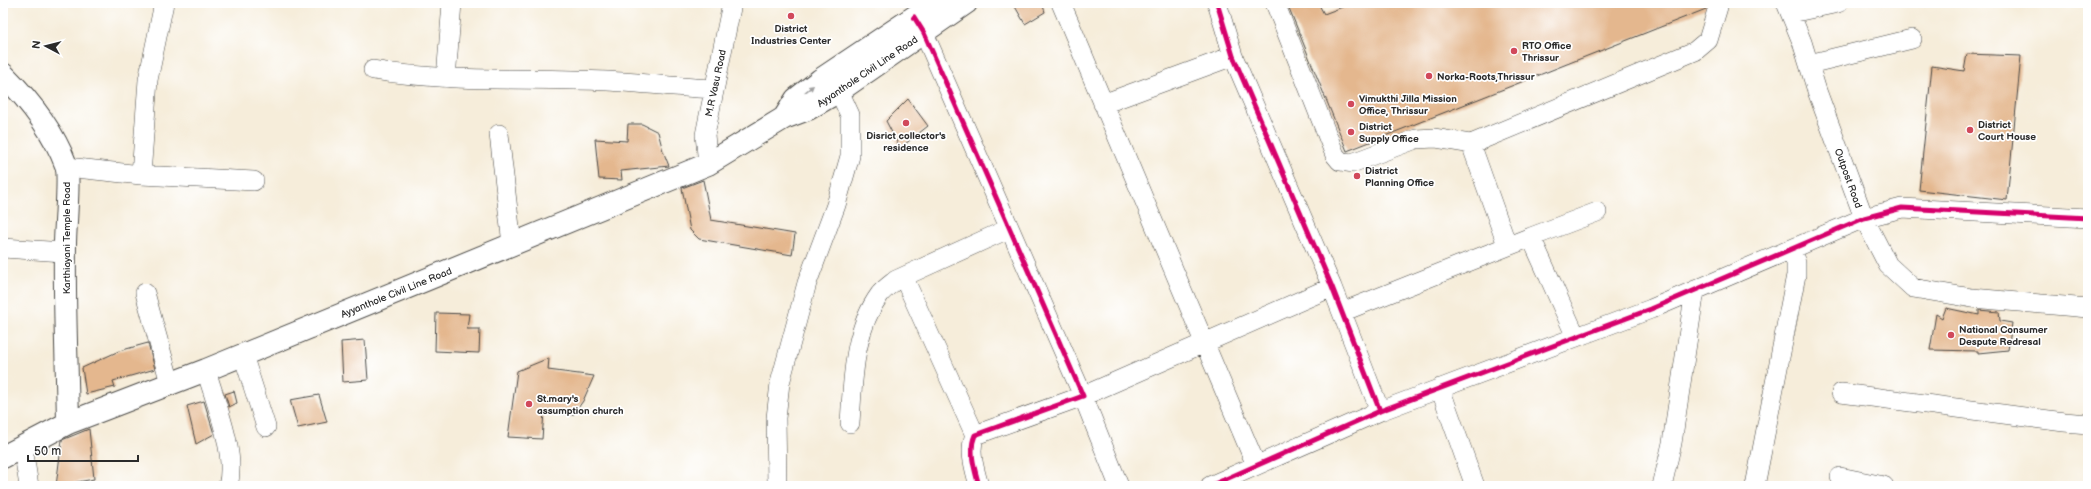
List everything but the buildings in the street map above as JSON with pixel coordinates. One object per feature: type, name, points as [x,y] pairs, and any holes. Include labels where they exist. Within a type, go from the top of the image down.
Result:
[{"type":"main road","name":"Ayyanthole Civil Line Road","points":[[784,118],[796,99],[820,80],[925,13],[966,3]]},
{"type":"main road","name":"Ayyanthole Civil Line Road","points":[[3,457],[23,448],[68,423],[206,370],[708,164],[784,118],[808,110],[839,91],[925,13]]},
{"type":"main road","name":"Karthiayani Temple Road","points":[[3,74],[20,91],[41,118],[52,135],[67,167],[64,252],[68,423]]},
{"type":"street","points":[[141,174],[148,80],[164,3]]},
{"type":"street","points":[[446,78],[452,3]]},
{"type":"street","name":"M.R Vasu Road","points":[[708,164],[705,135],[732,3]]},
{"type":"street","points":[[1061,3],[1256,465]]},
{"type":"street","points":[[1217,3],[1233,56],[1332,287],[1380,411]]},
{"type":"street","points":[[1275,3],[1334,155],[1340,160],[1352,163],[1416,139],[1435,138],[1471,144],[1695,51],[1708,40],[1718,7],[1717,3]]},
{"type":"street","points":[[1788,8],[1838,3]]},
{"type":"street","name":"Outpost Road","points":[[1788,8],[1864,218],[1888,265],[1913,288],[1972,298],[2088,308]]},
{"type":"street","points":[[925,13],[1008,228],[1083,396],[1119,486]]},
{"type":"street","points":[[1809,64],[1912,39]]},
{"type":"street","points":[[1103,104],[1233,56]]},
{"type":"street","points":[[373,70],[446,78],[607,81],[714,89]]},
{"type":"street","points":[[777,486],[776,418],[780,383],[808,283],[836,204],[850,156],[850,115],[839,91]]},
{"type":"street","points":[[499,134],[512,244]]},
{"type":"street","points":[[1471,144],[1507,245]]},
{"type":"street","points":[[67,167],[141,174],[254,181]]},
{"type":"street","points":[[1210,486],[1380,411],[1576,337],[1695,290],[1864,218],[1902,208],[2088,218]]},
{"type":"street","points":[[1342,312],[1507,245],[1597,212]]},
{"type":"street","points":[[850,423],[859,336],[864,321],[881,293],[896,280],[904,278],[1008,228]]},
{"type":"street","points":[[1530,237],[1576,337]]},
{"type":"street","points":[[3,248],[64,252]]},
{"type":"street","points":[[1755,486],[1796,274],[1796,263],[1790,249]]},
{"type":"street","points":[[904,278],[975,435]]},
{"type":"street","points":[[979,486],[972,455],[972,442],[975,435],[1083,396],[1332,287]]},
{"type":"street","points":[[1662,486],[1672,443],[1695,290]]},
{"type":"street","points":[[145,293],[170,384]]},
{"type":"street","points":[[243,355],[266,427]]},
{"type":"street","points":[[206,370],[225,435],[229,458],[228,486]]},
{"type":"street","points":[[1440,388],[1475,486]]},
{"type":"street","points":[[1841,393],[2088,424]]},
{"type":"street","points":[[23,448],[29,486]]},
{"type":"street","points":[[1840,477],[1884,486]]},
{"type":"cycle path","points":[[1210,486],[1380,411],[1332,287],[1233,56],[1217,3]]},
{"type":"cycle path","points":[[914,17],[924,33],[1083,396],[975,435],[972,454],[979,486]]},
{"type":"cycle path","points":[[1380,411],[1651,309],[1864,218],[1902,208],[2088,218]]},
{"type":"place","name":"District Industries Center","points":[[791,16]]},
{"type":"place","name":"RTO Office Thrissur","points":[[1514,51]]},
{"type":"place","name":"Norka-Roots,Thrissur","points":[[1429,76]]},
{"type":"place","name":"Vimukthi Jilla Mission Office, Thrissur","points":[[1351,104]]},
{"type":"place","name":"Disrict collector's residence","points":[[906,123]]},
{"type":"place","name":"District Court House","points":[[1970,130]]},
{"type":"place","name":"District Supply Office","points":[[1351,132]]},
{"type":"place","name":"District Planning Office","points":[[1357,176]]},
{"type":"place","name":"National Consumer Despute Redresal","points":[[1951,335]]},
{"type":"place","name":"St.mary's assumption church","points":[[529,404]]}]
